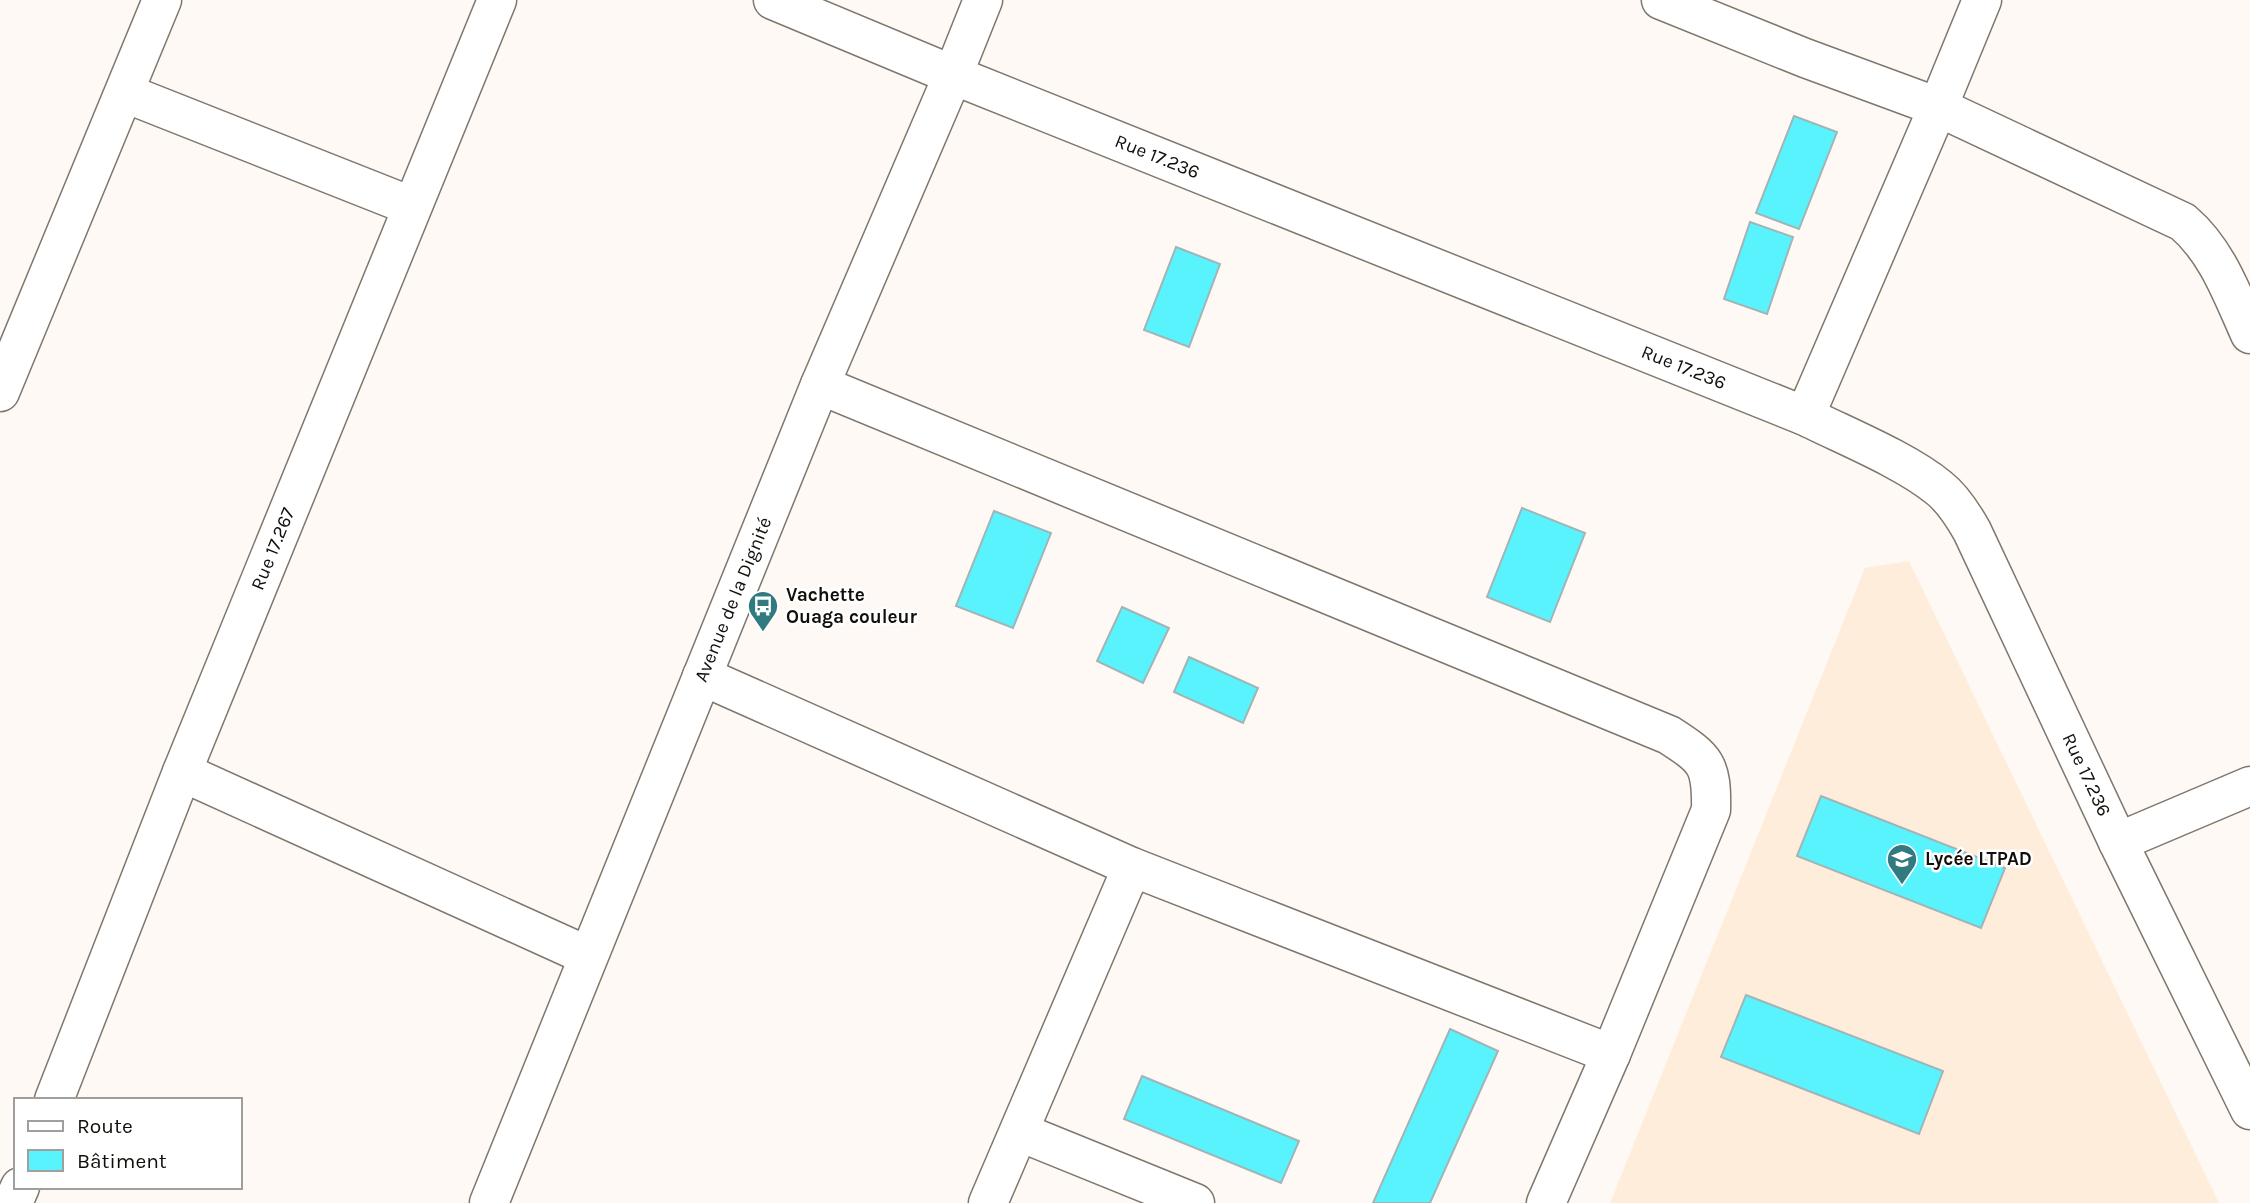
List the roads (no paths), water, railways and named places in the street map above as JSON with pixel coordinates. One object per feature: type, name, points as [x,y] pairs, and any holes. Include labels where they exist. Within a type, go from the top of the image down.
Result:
[{"type":"street","points":[[0,392],[162,0]]},
{"type":"street","name":"Rue 17.267","points":[[55,1098],[182,772],[497,0]]},
{"type":"street","name":"Rue 17.236","points":[[773,0],[953,75],[1805,416],[1915,471],[1940,488],[1955,503],[1972,531],[2118,842],[2250,1110]]},
{"type":"street","name":"Avenue de la Dignité","points":[[489,1203],[820,385],[983,0]]},
{"type":"street","points":[[1661,0],[1805,58],[1938,107],[2183,222],[2200,236],[2218,264],[2250,334]]},
{"type":"street","points":[[1805,416],[1982,0]]},
{"type":"street","points":[[125,93],[411,206]]},
{"type":"street","points":[[820,385],[1669,735],[1699,755],[1712,781],[1710,810],[1611,1054],[1546,1203]]},
{"type":"street","points":[[702,676],[1132,867],[1611,1054]]},
{"type":"street","points":[[182,772],[588,957]]},
{"type":"street","points":[[2118,842],[2250,786]]},
{"type":"street","points":[[988,1203],[1132,867]]},
{"type":"street","points":[[1020,1132],[1195,1203]]},
{"type":"place","name":"Vachette Ouaga couleur","points":[[763,633]]},
{"type":"place","name":"Lycée LTPAD","points":[[1902,886]]}]
